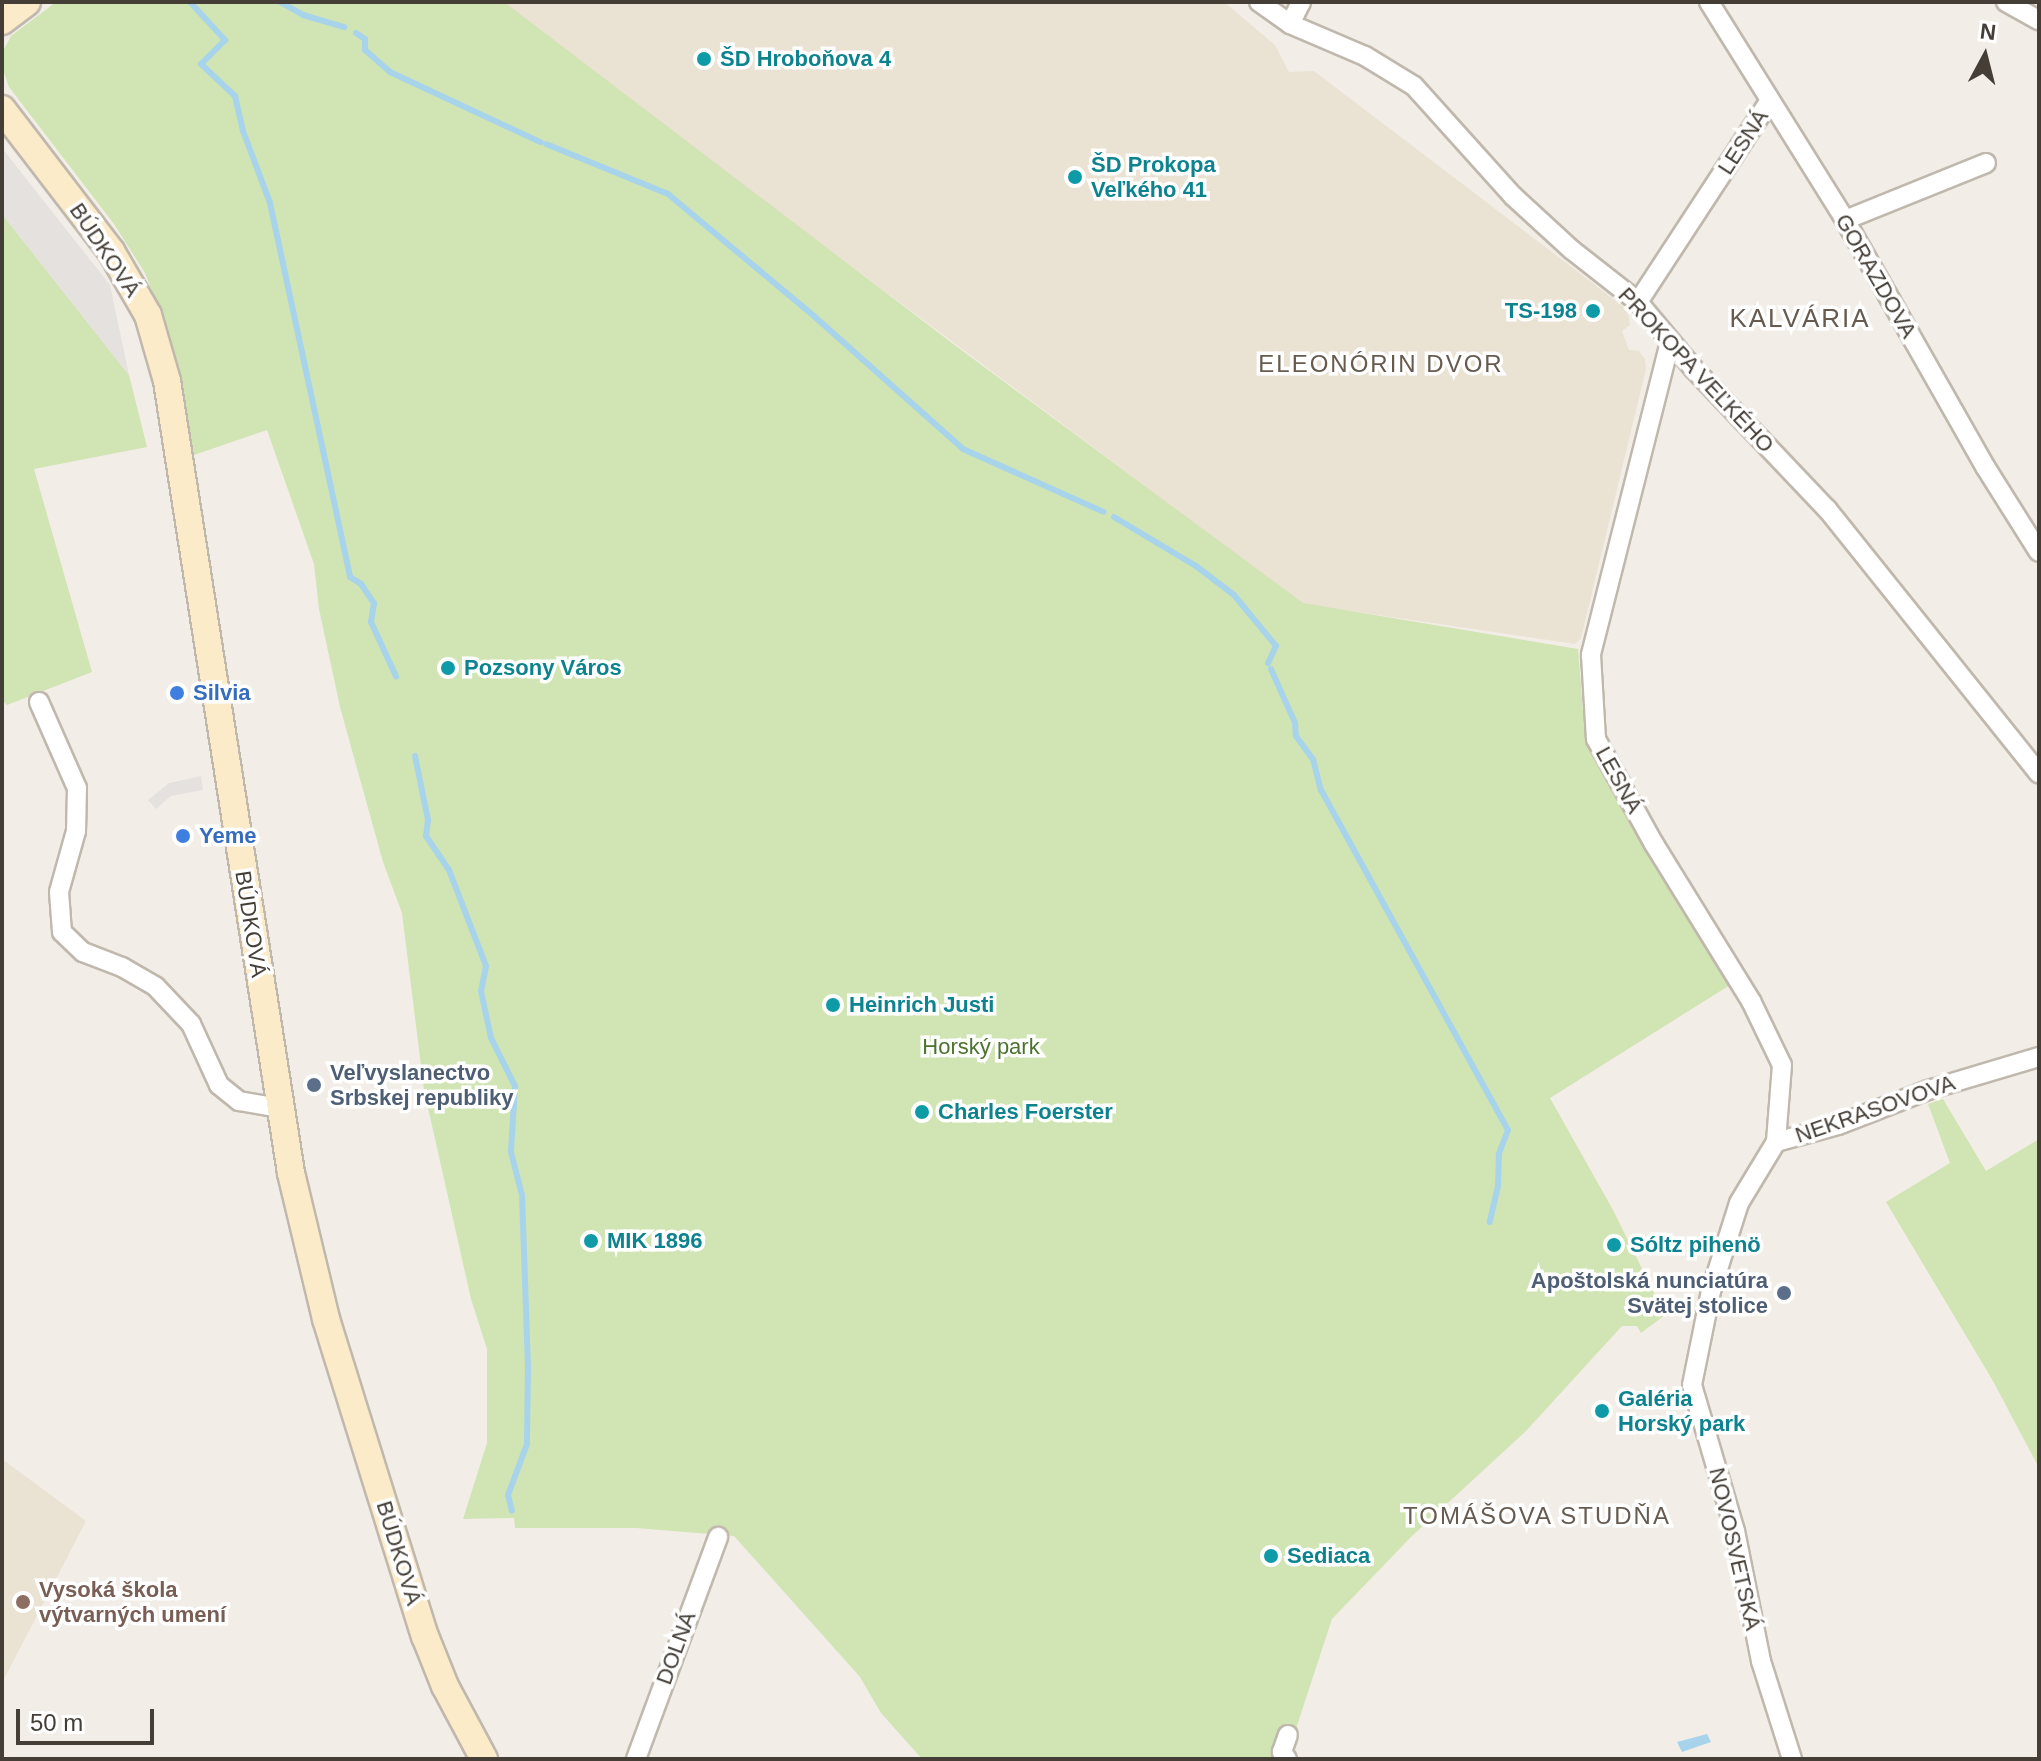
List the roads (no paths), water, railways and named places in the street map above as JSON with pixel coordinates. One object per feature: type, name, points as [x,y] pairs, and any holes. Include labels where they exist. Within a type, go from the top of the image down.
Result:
[{"type":"street","points":[[2,21],[27,2]]},
{"type":"street","name":"PROKOPA VEĽKÉHO","points":[[1259,2],[1290,24],[1365,56],[1414,86],[1513,196],[1572,250],[1638,302],[1670,342],[1827,509],[2039,774]]},
{"type":"street","points":[[1290,24],[1301,2]]},
{"type":"street","name":"GORAZDOVA","points":[[1709,2],[1845,220],[1986,468],[2039,552]]},
{"type":"street","points":[[2006,2],[2039,20]]},
{"type":"street","name":"LESNÁ","points":[[1638,302],[1769,102]]},
{"type":"street","name":"BÚDKOVÁ","points":[[2,109],[111,251],[148,315],[167,381],[291,1173],[326,1319],[425,1636],[445,1686],[484,1759]]},
{"type":"street","points":[[1845,220],[1986,163]]},
{"type":"street","name":"LESNÁ","points":[[1670,342],[1591,655],[1596,739],[1654,844],[1751,1001],[1782,1065],[1776,1142]]},
{"type":"street","points":[[39,702],[77,788],[76,831],[59,892],[62,932],[83,952],[122,967],[156,987],[191,1024],[219,1085],[239,1101],[280,1108]]},
{"type":"street","name":"NEKRASOVOVA","points":[[1711,1291],[1739,1203],[1776,1142],[1838,1125],[1928,1090],[2039,1057]]},
{"type":"street","name":"NOVOSVETSKÁ","points":[[1711,1291],[1692,1385],[1735,1531],[1761,1661],[1792,1759]]},
{"type":"street","name":"DOLNÁ","points":[[636,1759],[718,1537]]},
{"type":"street","points":[[1287,1759],[1282,1752],[1288,1735]]},
{"type":"water","points":[[1707,1734],[1711,1742],[1682,1752],[1677,1742]]},
{"type":"waterway","points":[[190,2],[225,40],[201,64],[235,96],[243,131],[270,203],[350,577],[361,584],[374,603],[371,622],[396,676]]},
{"type":"waterway","points":[[280,2],[303,15],[344,27]]},
{"type":"waterway","points":[[356,33],[365,39],[365,50],[390,72],[540,142]]},
{"type":"waterway","points":[[546,144],[668,194],[815,317],[963,449],[1104,512]]},
{"type":"waterway","points":[[1114,517],[1196,566],[1234,595],[1276,646],[1268,663]]},
{"type":"waterway","points":[[1271,669],[1295,723],[1296,736],[1313,759],[1321,790],[1508,1130],[1499,1154],[1498,1186],[1490,1222]]},
{"type":"waterway","points":[[415,756],[428,820],[426,836],[449,870],[486,966],[481,991],[491,1038],[515,1086],[511,1152],[522,1195],[528,1368],[527,1444],[508,1495],[512,1511]]},
{"type":"place","name":"ŠD Hroboňova 4","points":[[704,59]]},
{"type":"place","name":"ŠD Prokopa Veľkého 41","points":[[1075,177]]},
{"type":"place","name":"TS-198","points":[[1593,311]]},
{"type":"place","name":"Pozsony Város","points":[[448,668]]},
{"type":"place","name":"Silvia","points":[[177,693]]},
{"type":"place","name":"Yeme","points":[[183,836]]},
{"type":"place","name":"Heinrich Justi","points":[[833,1005]]},
{"type":"place","name":"Veľvyslanectvo Srbskej republiky","points":[[314,1085]]},
{"type":"place","name":"Charles Foerster","points":[[922,1112]]},
{"type":"place","name":"MIK 1896","points":[[591,1241]]},
{"type":"place","name":"Sóltz pihenö","points":[[1614,1245]]},
{"type":"place","name":"Apoštolská nunciatúra Svätej stolice","points":[[1784,1293]]},
{"type":"place","name":"Galéria Horský park","points":[[1602,1411]]},
{"type":"place","name":"Sediaca","points":[[1271,1556]]},
{"type":"place","name":"Vysoká škola výtvarných umení","points":[[23,1602]]},
{"type":"district","name":"KALVÁRIA","points":[[1800,319]]},
{"type":"district","name":"ELEONÓRIN DVOR","points":[[1381,364]]},
{"type":"district","name":"TOMÁŠOVA STUDŇA","points":[[1537,1516]]},
{"type":"park label","name":"Horský park","points":[[981,1047]]}]
